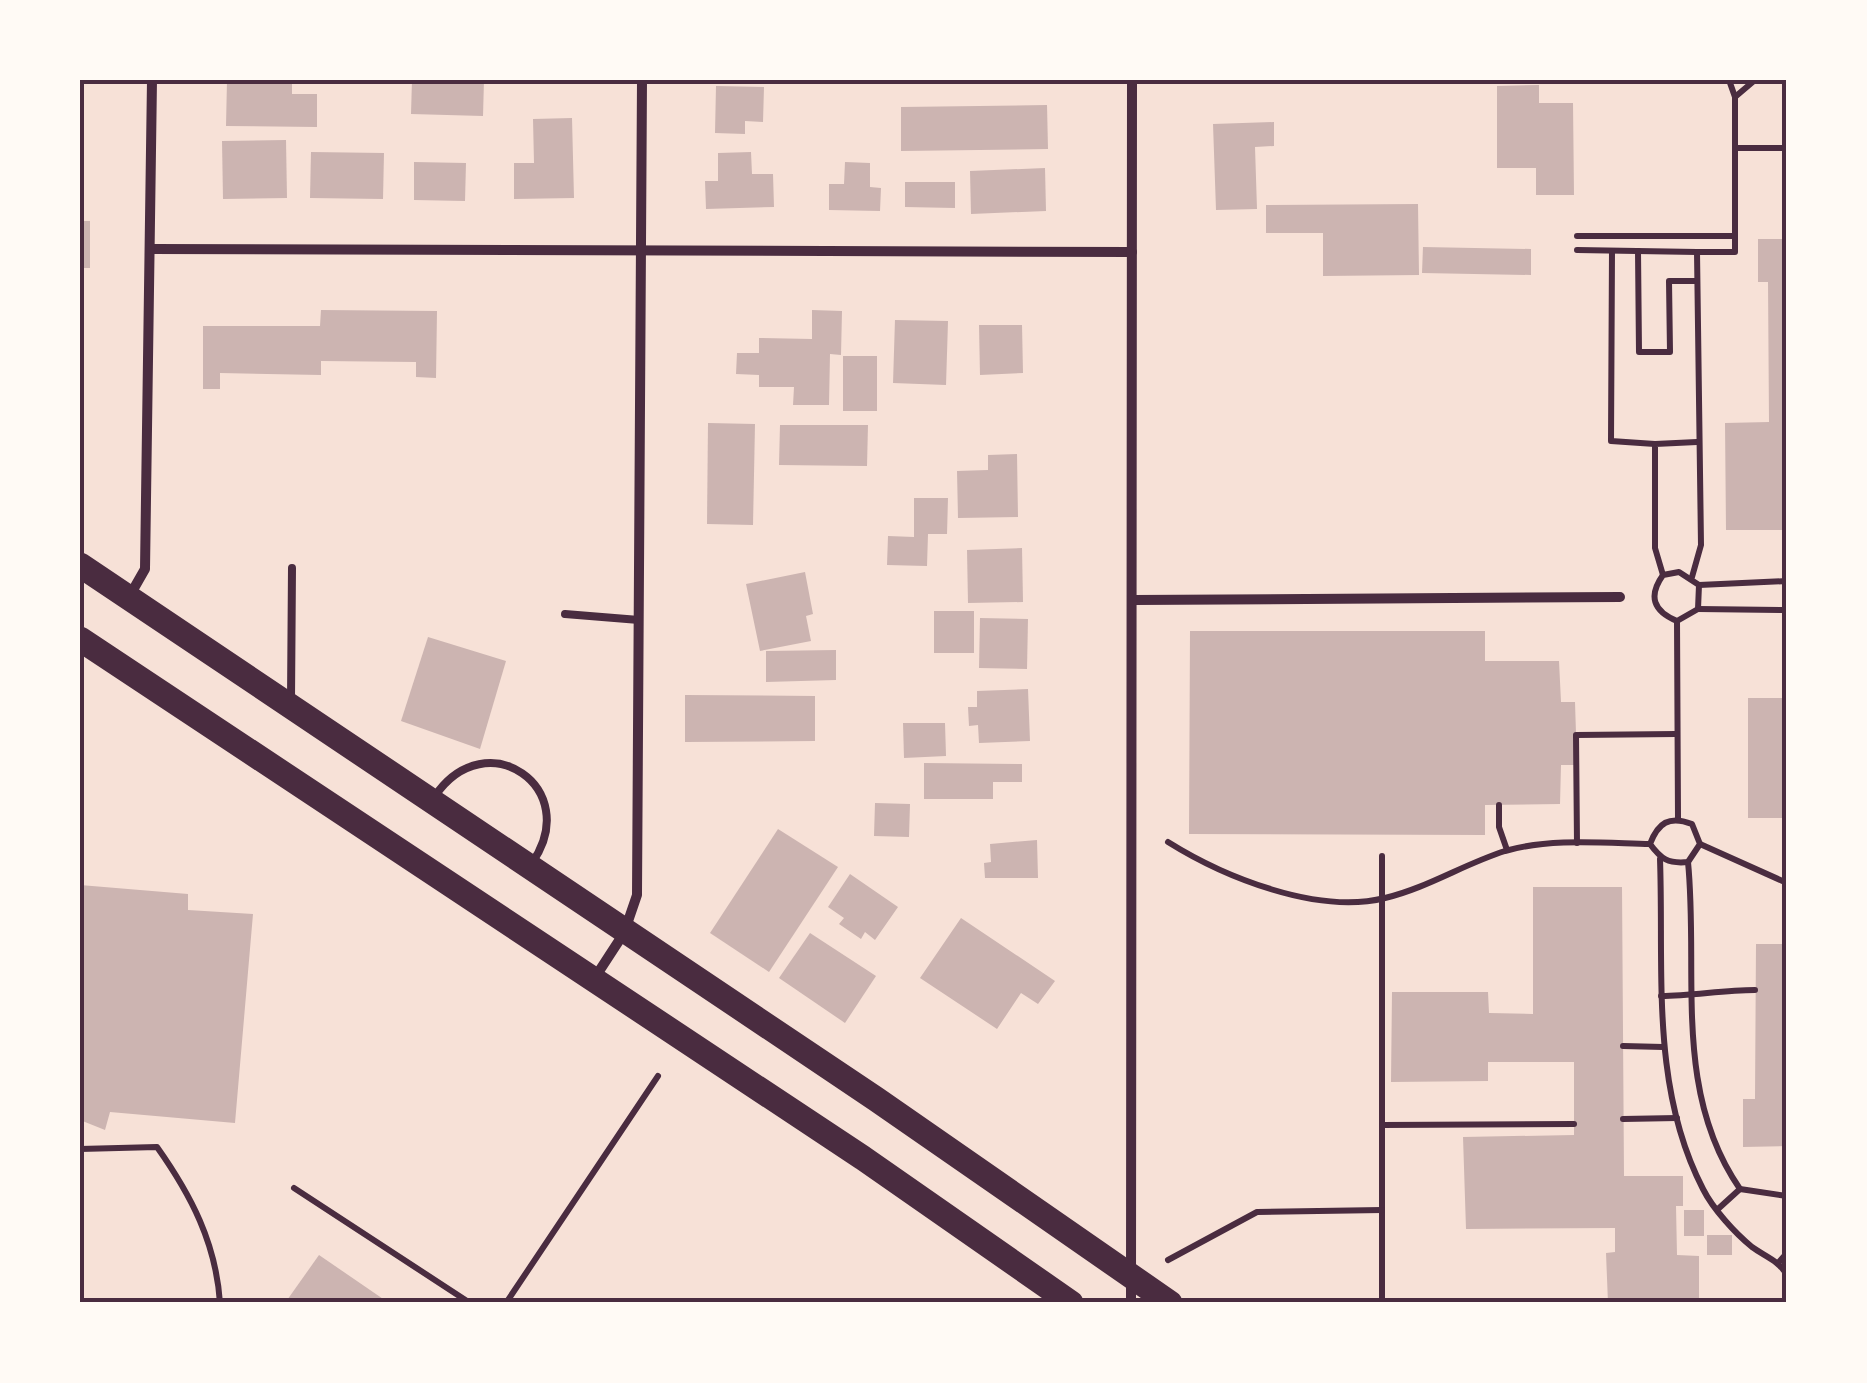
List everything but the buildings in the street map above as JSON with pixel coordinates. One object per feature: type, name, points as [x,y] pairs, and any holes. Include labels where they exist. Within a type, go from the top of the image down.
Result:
[{"type":"main road","points":[[80,565],[876,1099],[1170,1303]]},
{"type":"main road","points":[[80,638],[1071,1303]]},
{"type":"street","points":[[129,598],[145,568],[152,80]]},
{"type":"street","points":[[593,980],[624,933],[637,894],[642,80]]},
{"type":"street","points":[[1131,1303],[1132,80]]},
{"type":"street","points":[[151,249],[1132,252]]},
{"type":"street","points":[[1134,600],[1620,596]]},
{"type":"lane","points":[[291,709],[292,568]]},
{"type":"lane","points":[[565,614],[639,620]]},
{"type":"lane","points":[[432,800],[446,779],[471,764],[498,762],[523,772],[541,792],[548,818],[544,845],[529,866]]},
{"type":"path","points":[[1577,250],[1735,252],[1735,97],[1729,80]]},
{"type":"path","points":[[1735,97],[1755,80]]},
{"type":"path","points":[[1735,148],[1787,148]]},
{"type":"path","points":[[1577,236],[1735,236]]},
{"type":"path","points":[[1612,251],[1611,441],[1697,442]]},
{"type":"path","points":[[1638,251],[1639,352],[1670,352],[1669,281],[1698,281]]},
{"type":"path","points":[[1692,577],[1701,544],[1698,252]]},
{"type":"path","points":[[1655,444],[1654,548],[1663,575]]},
{"type":"path","points":[[1787,582],[1700,585],[1679,572],[1663,575],[1654,587],[1653,602],[1662,615],[1677,621],[1698,610],[1787,610]]},
{"type":"path","points":[[1698,610],[1700,585]]},
{"type":"path","points":[[1677,621],[1678,818]]},
{"type":"path","points":[[1577,843],[1576,734],[1676,734]]},
{"type":"path","points":[[1500,805],[1500,828],[1508,850]]},
{"type":"path","points":[[1650,844],[1656,829],[1678,818],[1692,824],[1700,844],[1787,883]]},
{"type":"path","points":[[1168,842],[1202,863],[1259,887],[1314,898],[1382,900],[1508,850],[1577,843],[1650,844]]},
{"type":"path","points":[[1650,844],[1660,859],[1663,1046],[1678,1118],[1704,1192],[1742,1239],[1783,1263]]},
{"type":"path","points":[[1700,844],[1688,862],[1690,996],[1700,1096],[1728,1172],[1740,1189],[1787,1196]]},
{"type":"path","points":[[1382,856],[1382,1303]]},
{"type":"path","points":[[1660,859],[1688,862]]},
{"type":"path","points":[[1661,996],[1690,996],[1704,990],[1755,990]]},
{"type":"path","points":[[1623,1046],[1663,1046]]},
{"type":"path","points":[[506,1303],[658,1076]]},
{"type":"path","points":[[1624,1119],[1678,1118]]},
{"type":"path","points":[[1382,1125],[1574,1124]]},
{"type":"path","points":[[80,1148],[157,1147],[187,1190],[208,1237],[220,1303]]},
{"type":"path","points":[[294,1188],[470,1303]]},
{"type":"path","points":[[1718,1209],[1740,1189]]},
{"type":"path","points":[[1168,1260],[1257,1212],[1382,1210]]},
{"type":"path","points":[[1787,1252],[1783,1263],[1787,1275]]}]
